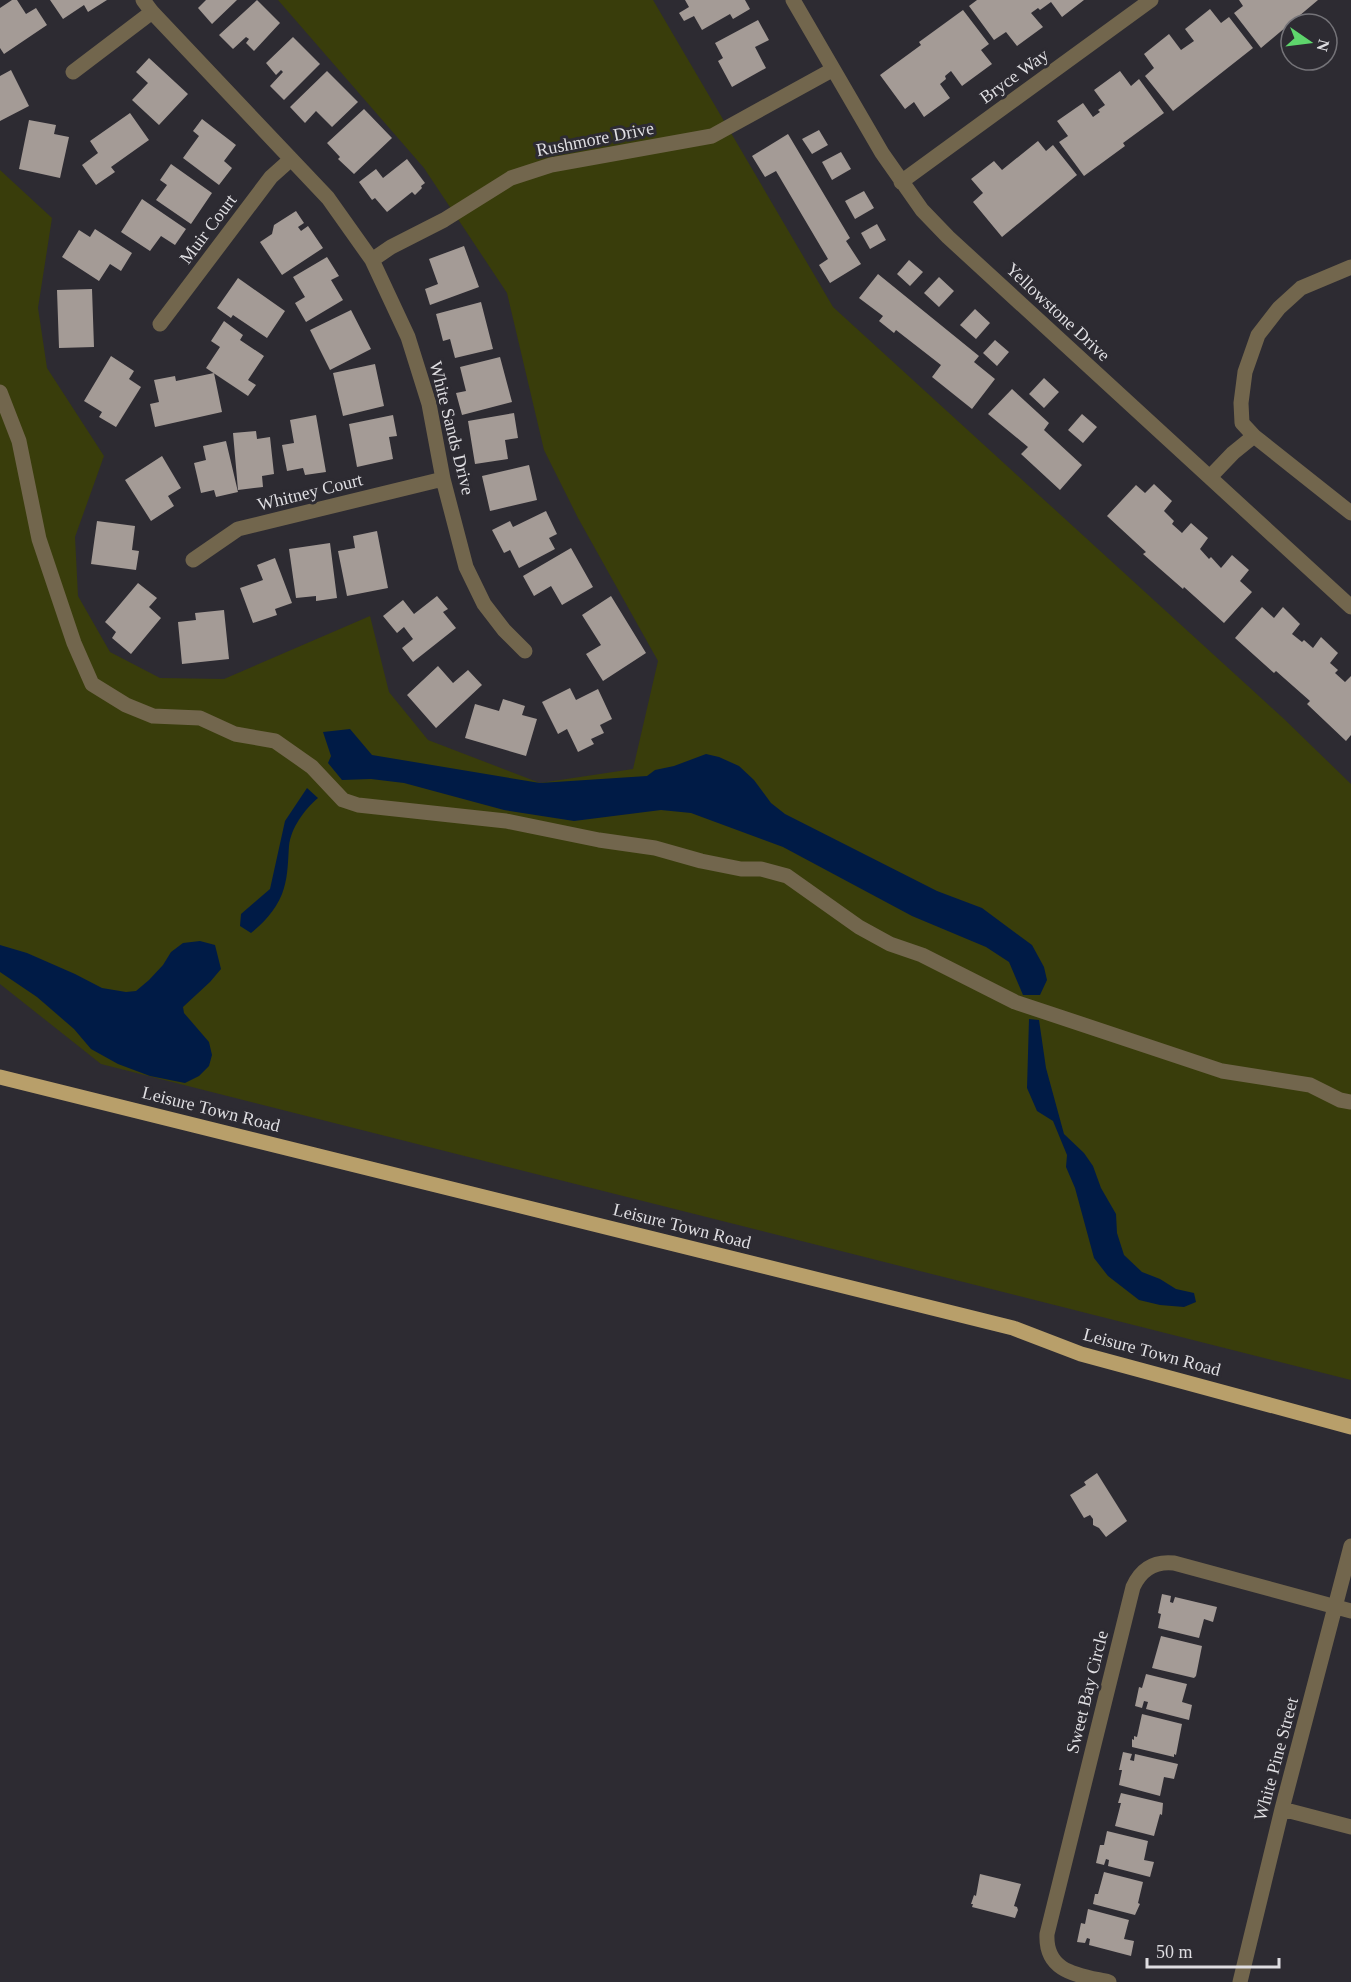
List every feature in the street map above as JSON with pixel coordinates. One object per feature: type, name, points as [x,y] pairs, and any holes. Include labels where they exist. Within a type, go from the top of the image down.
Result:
[{"type":"main road","name":"Leisure Town Road","points":[[0,1077],[1014,1328],[1081,1354],[1351,1426]]},
{"type":"street","name":"Yellowstone Drive","points":[[793,0],[832,70],[901,182],[922,210],[948,237],[1351,607]]},
{"type":"street","name":"Bryce Way","points":[[901,182],[1151,0]]},
{"type":"street","points":[[73,72],[148,6]]},
{"type":"street","name":"White Sands Drive","points":[[148,6],[328,198],[372,260],[408,337],[429,404],[443,479],[466,567],[484,604],[504,630],[525,651]]},
{"type":"street","name":"Rushmore Drive","points":[[372,260],[391,247],[444,220],[511,178],[551,165],[712,136],[832,70]]},
{"type":"street","name":"Muir Court","points":[[160,324],[272,177],[290,160]]},
{"type":"street","points":[[1351,267],[1301,288],[1279,308],[1258,335],[1245,372],[1241,403],[1242,423],[1254,436],[1351,513]]},
{"type":"street","points":[[0,392],[19,441],[39,538],[74,644],[92,684],[126,705],[153,716],[200,718],[235,734],[275,741],[312,767],[343,800],[358,805],[506,821],[599,840],[655,848],[741,870],[761,869],[787,876],[859,927],[890,944],[922,955],[1015,1002],[1222,1071],[1310,1085],[1340,1100],[1351,1102]]},
{"type":"street","points":[[1210,477],[1233,453],[1254,436]]},
{"type":"street","name":"Whitney Court","points":[[193,560],[238,529],[443,479]]},
{"type":"street","name":"White Pine Street","points":[[1240,1982],[1282,1809],[1343,1609],[1351,1546]]},
{"type":"street","name":"Sweet Bay Circle","points":[[1108,1982],[1068,1972],[1061,1968],[1050,1952],[1047,1934],[1132,1587],[1136,1580],[1149,1567],[1165,1562],[1174,1563],[1343,1609]]},
{"type":"street","points":[[1282,1809],[1351,1827]]},
{"type":"green space","points":[[278,0],[653,0],[833,307],[1283,718],[1351,784],[1351,1380],[101,1064],[0,984],[0,170],[52,218],[38,308],[47,368],[104,456],[75,537],[78,596],[110,652],[160,678],[224,679],[370,616],[389,692],[428,740],[540,783],[633,769],[658,661],[578,518],[544,450],[507,293],[424,168]]},
{"type":"water","points":[[350,729],[372,755],[540,783],[647,776],[655,770],[674,766],[706,754],[719,757],[739,766],[754,780],[771,803],[785,814],[937,891],[982,908],[1032,945],[1044,967],[1047,980],[1040,995],[1023,995],[1009,962],[986,947],[912,916],[783,847],[691,813],[661,810],[574,821],[504,810],[404,783],[371,779],[342,780],[328,763],[331,756],[323,732]]},
{"type":"water","points":[[307,788],[318,798],[303,814],[292,833],[282,895],[271,913],[251,933],[240,926],[241,914],[270,889],[285,821]]},
{"type":"water","points":[[200,941],[215,945],[221,969],[183,1007],[184,1013],[209,1042],[212,1055],[209,1066],[199,1076],[185,1083],[150,1076],[118,1064],[91,1049],[74,1029],[37,997],[0,972],[0,945],[27,953],[102,988],[126,992],[136,991],[163,965],[171,952],[183,943]]},
{"type":"water","points":[[1029,1019],[1039,1020],[1046,1068],[1064,1134],[1084,1153],[1093,1166],[1101,1188],[1116,1214],[1117,1233],[1124,1255],[1142,1272],[1176,1289],[1194,1293],[1196,1302],[1184,1307],[1139,1300],[1108,1276],[1094,1258],[1075,1188],[1066,1167],[1067,1155],[1053,1121],[1037,1111],[1027,1088]]},
{"type":"building","points":[[12,0],[17,0],[26,14],[36,8],[47,25],[4,54],[0,48],[0,8]]},
{"type":"building","points":[[50,0],[107,0],[88,12],[84,5],[63,19]]},
{"type":"building","points":[[206,0],[237,0],[212,24],[198,8]]},
{"type":"building","points":[[257,0],[280,23],[254,51],[246,43],[249,39],[246,37],[233,49],[219,35]]},
{"type":"building","points":[[685,0],[745,0],[750,9],[733,19],[730,14],[702,30],[694,16],[684,21],[679,13],[689,7]]},
{"type":"building","points":[[977,0],[1084,0],[1062,17],[1051,2],[1040,10],[1038,8],[1031,13],[1043,27],[1017,46],[1006,32],[994,40],[969,6]]},
{"type":"building","points":[[1239,0],[1318,0],[1304,12],[1279,12],[1279,33],[1261,48],[1234,13],[1243,6]]},
{"type":"building","points":[[1210,9],[1221,23],[1229,17],[1253,48],[1173,111],[1145,76],[1154,68],[1144,54],[1169,34],[1181,50],[1194,41],[1185,29]]},
{"type":"building","points":[[963,10],[989,44],[981,50],[992,64],[962,86],[951,71],[940,84],[950,98],[924,117],[914,102],[905,109],[880,75],[921,45],[919,42]]},
{"type":"building","points":[[758,20],[769,40],[755,47],[766,68],[732,87],[718,61],[723,58],[715,43]]},
{"type":"building","points":[[293,37],[320,64],[284,100],[270,86],[283,72],[281,70],[276,75],[266,63]]},
{"type":"building","points":[[149,58],[188,94],[159,125],[132,100],[148,83],[136,72]]},
{"type":"building","points":[[11,70],[29,106],[0,121],[0,76]]},
{"type":"building","points":[[327,71],[358,102],[332,127],[316,111],[305,123],[290,107]]},
{"type":"building","points":[[1120,71],[1131,86],[1139,79],[1164,113],[1084,176],[1059,142],[1068,136],[1057,121],[1083,103],[1093,117],[1100,112],[1098,110],[1105,105],[1094,90]]},
{"type":"building","points":[[364,109],[392,138],[354,174],[338,159],[340,157],[327,143]]},
{"type":"building","points":[[130,113],[149,140],[111,167],[115,172],[96,185],[82,165],[98,153],[90,141]]},
{"type":"building","points":[[202,119],[236,145],[224,161],[232,168],[219,185],[183,158],[199,136],[193,131]]},
{"type":"building","points":[[29,120],[56,125],[54,134],[69,137],[60,178],[19,169]]},
{"type":"building","points":[[819,130],[828,145],[812,154],[802,139]]},
{"type":"building","points":[[788,134],[850,238],[846,241],[861,264],[830,283],[819,265],[828,259],[776,171],[765,177],[752,156]]},
{"type":"building","points":[[1038,141],[1046,151],[1053,145],[1077,175],[1002,237],[973,202],[983,193],[971,179],[994,161],[1002,170]]},
{"type":"building","points":[[841,152],[851,169],[832,180],[822,162]]},
{"type":"building","points":[[407,159],[425,183],[415,195],[412,192],[387,212],[375,198],[372,200],[359,182],[376,169],[383,178]]},
{"type":"building","points":[[171,164],[212,193],[191,224],[156,200],[167,185],[160,180]]},
{"type":"building","points":[[864,191],[874,208],[855,219],[845,201]]},
{"type":"building","points":[[142,199],[186,229],[175,245],[161,236],[150,251],[121,232]]},
{"type":"building","points":[[296,211],[304,223],[298,227],[301,231],[308,226],[323,248],[282,275],[260,242],[272,234],[274,225]]},
{"type":"building","points":[[877,224],[886,240],[870,249],[861,233]]},
{"type":"building","points":[[95,229],[132,253],[121,271],[110,264],[99,281],[62,257],[79,230],[90,237]]},
{"type":"building","points":[[464,246],[479,287],[430,305],[425,289],[438,284],[429,259]]},
{"type":"building","points":[[327,257],[339,276],[331,280],[343,300],[306,322],[295,303],[305,297],[293,277]]},
{"type":"building","points":[[909,260],[923,272],[910,286],[897,274]]},
{"type":"building","points":[[878,274],[979,356],[974,362],[995,379],[972,409],[932,377],[941,365],[896,330],[894,333],[879,321],[883,316],[859,298]]},
{"type":"building","points":[[939,277],[954,291],[939,307],[924,293]]},
{"type":"building","points":[[238,278],[285,311],[267,338],[233,315],[231,318],[217,308]]},
{"type":"building","points":[[92,289],[94,347],[59,348],[57,290]]},
{"type":"building","points":[[481,302],[493,349],[455,358],[450,339],[443,341],[436,314]]},
{"type":"building","points":[[975,309],[990,323],[976,339],[960,325]]},
{"type":"building","points":[[351,310],[371,349],[330,370],[310,330]]},
{"type":"building","points":[[224,321],[243,335],[240,340],[264,356],[248,380],[256,385],[248,396],[206,368],[220,347],[211,341]]},
{"type":"building","points":[[995,340],[1009,352],[997,366],[983,353]]},
{"type":"building","points":[[111,356],[134,371],[129,379],[141,387],[116,427],[99,417],[102,412],[84,401]]},
{"type":"building","points":[[500,357],[512,402],[462,415],[456,393],[466,391],[460,367]]},
{"type":"building","points":[[375,364],[384,406],[343,416],[333,373]]},
{"type":"building","points":[[214,373],[222,412],[155,427],[150,404],[159,402],[154,380],[175,376],[176,381]]},
{"type":"building","points":[[1044,378],[1059,392],[1044,408],[1029,394]]},
{"type":"building","points":[[1012,389],[1049,423],[1044,430],[1082,465],[1060,490],[1021,454],[1028,447],[988,414]]},
{"type":"building","points":[[514,413],[518,438],[505,440],[508,459],[475,464],[468,421]]},
{"type":"building","points":[[1082,414],[1097,427],[1083,443],[1068,430]]},
{"type":"building","points":[[316,415],[326,472],[305,475],[303,468],[287,471],[282,445],[294,443],[290,420]]},
{"type":"building","points":[[393,415],[397,436],[389,437],[393,459],[357,467],[349,424]]},
{"type":"building","points":[[256,431],[257,439],[270,437],[274,474],[262,476],[263,487],[238,490],[233,433]]},
{"type":"building","points":[[226,441],[238,492],[216,497],[214,490],[201,493],[194,463],[206,460],[203,446]]},
{"type":"building","points":[[162,456],[181,488],[168,496],[174,506],[151,521],[125,480]]},
{"type":"building","points":[[529,465],[537,500],[490,511],[482,476]]},
{"type":"building","points":[[1154,484],[1172,501],[1164,511],[1174,521],[1172,524],[1182,533],[1191,523],[1208,538],[1200,549],[1209,559],[1211,557],[1221,568],[1232,555],[1249,570],[1240,581],[1252,592],[1224,623],[1143,554],[1146,552],[1107,516],[1136,485],[1145,493]]},
{"type":"building","points":[[546,511],[557,534],[549,538],[555,549],[519,568],[510,550],[504,553],[492,530],[510,521],[513,527]]},
{"type":"building","points":[[97,521],[135,526],[132,550],[139,551],[136,570],[91,564]]},
{"type":"building","points":[[377,531],[388,588],[347,596],[338,551],[355,548],[353,536]]},
{"type":"building","points":[[330,543],[337,598],[316,601],[316,596],[296,598],[289,549]]},
{"type":"building","points":[[571,548],[593,587],[562,605],[551,586],[534,596],[523,576]]},
{"type":"building","points":[[275,558],[292,603],[275,609],[277,615],[253,623],[240,588],[263,580],[257,565]]},
{"type":"building","points":[[138,583],[157,598],[149,607],[161,618],[131,654],[112,638],[116,632],[105,622]]},
{"type":"building","points":[[437,596],[448,609],[443,612],[456,628],[413,662],[402,648],[413,639],[404,627],[397,633],[383,616],[403,600],[414,614]]},
{"type":"building","points":[[611,596],[646,653],[603,681],[586,654],[601,645],[582,615]]},
{"type":"building","points":[[1262,607],[1274,618],[1283,607],[1300,624],[1292,634],[1313,648],[1321,637],[1338,653],[1330,663],[1338,670],[1335,673],[1345,682],[1351,676],[1351,735],[1346,741],[1307,704],[1310,701],[1235,638]]},
{"type":"building","points":[[224,610],[229,659],[182,664],[178,622],[196,620],[195,613]]},
{"type":"building","points":[[438,666],[453,683],[468,670],[482,685],[436,728],[407,695]]},
{"type":"building","points":[[570,688],[576,700],[598,689],[612,719],[600,725],[604,733],[591,739],[594,744],[578,752],[567,729],[558,734],[542,702]]},
{"type":"building","points":[[503,699],[525,706],[522,715],[537,719],[526,756],[465,738],[475,704],[499,711]]},
{"type":"building","points":[[1097,1473],[1127,1521],[1106,1537],[1099,1528],[1093,1525],[1090,1515],[1084,1518],[1070,1495],[1086,1485],[1084,1482]]},
{"type":"building","points":[[1162,1594],[1171,1596],[1170,1602],[1173,1603],[1175,1597],[1217,1607],[1213,1622],[1204,1619],[1199,1638],[1158,1628]]},
{"type":"building","points":[[1161,1636],[1202,1646],[1194,1678],[1152,1668]]},
{"type":"building","points":[[1146,1674],[1187,1684],[1182,1702],[1192,1705],[1189,1720],[1146,1709],[1148,1702],[1144,1701],[1142,1708],[1135,1706],[1139,1687],[1142,1688]]},
{"type":"building","points":[[1142,1714],[1182,1724],[1174,1757],[1132,1747],[1132,1739],[1134,1740],[1134,1736],[1137,1737]]},
{"type":"building","points":[[1123,1752],[1132,1754],[1130,1760],[1134,1761],[1135,1754],[1178,1764],[1174,1779],[1164,1777],[1160,1796],[1119,1785],[1122,1770],[1119,1770]]},
{"type":"building","points":[[1121,1793],[1163,1803],[1162,1815],[1160,1814],[1154,1836],[1115,1826]]},
{"type":"building","points":[[1107,1831],[1148,1841],[1144,1860],[1154,1862],[1150,1877],[1108,1866],[1109,1860],[1106,1859],[1104,1865],[1096,1863],[1100,1845],[1104,1845]]},
{"type":"building","points":[[1104,1872],[1143,1882],[1138,1903],[1140,1904],[1135,1915],[1093,1904]]},
{"type":"building","points":[[980,1874],[1021,1884],[1014,1906],[1018,1910],[1015,1918],[972,1907]]},
{"type":"building","points":[[1088,1909],[1129,1920],[1124,1939],[1134,1941],[1131,1956],[1089,1945],[1090,1939],[1087,1938],[1085,1943],[1077,1942],[1081,1923],[1085,1924]]}]
